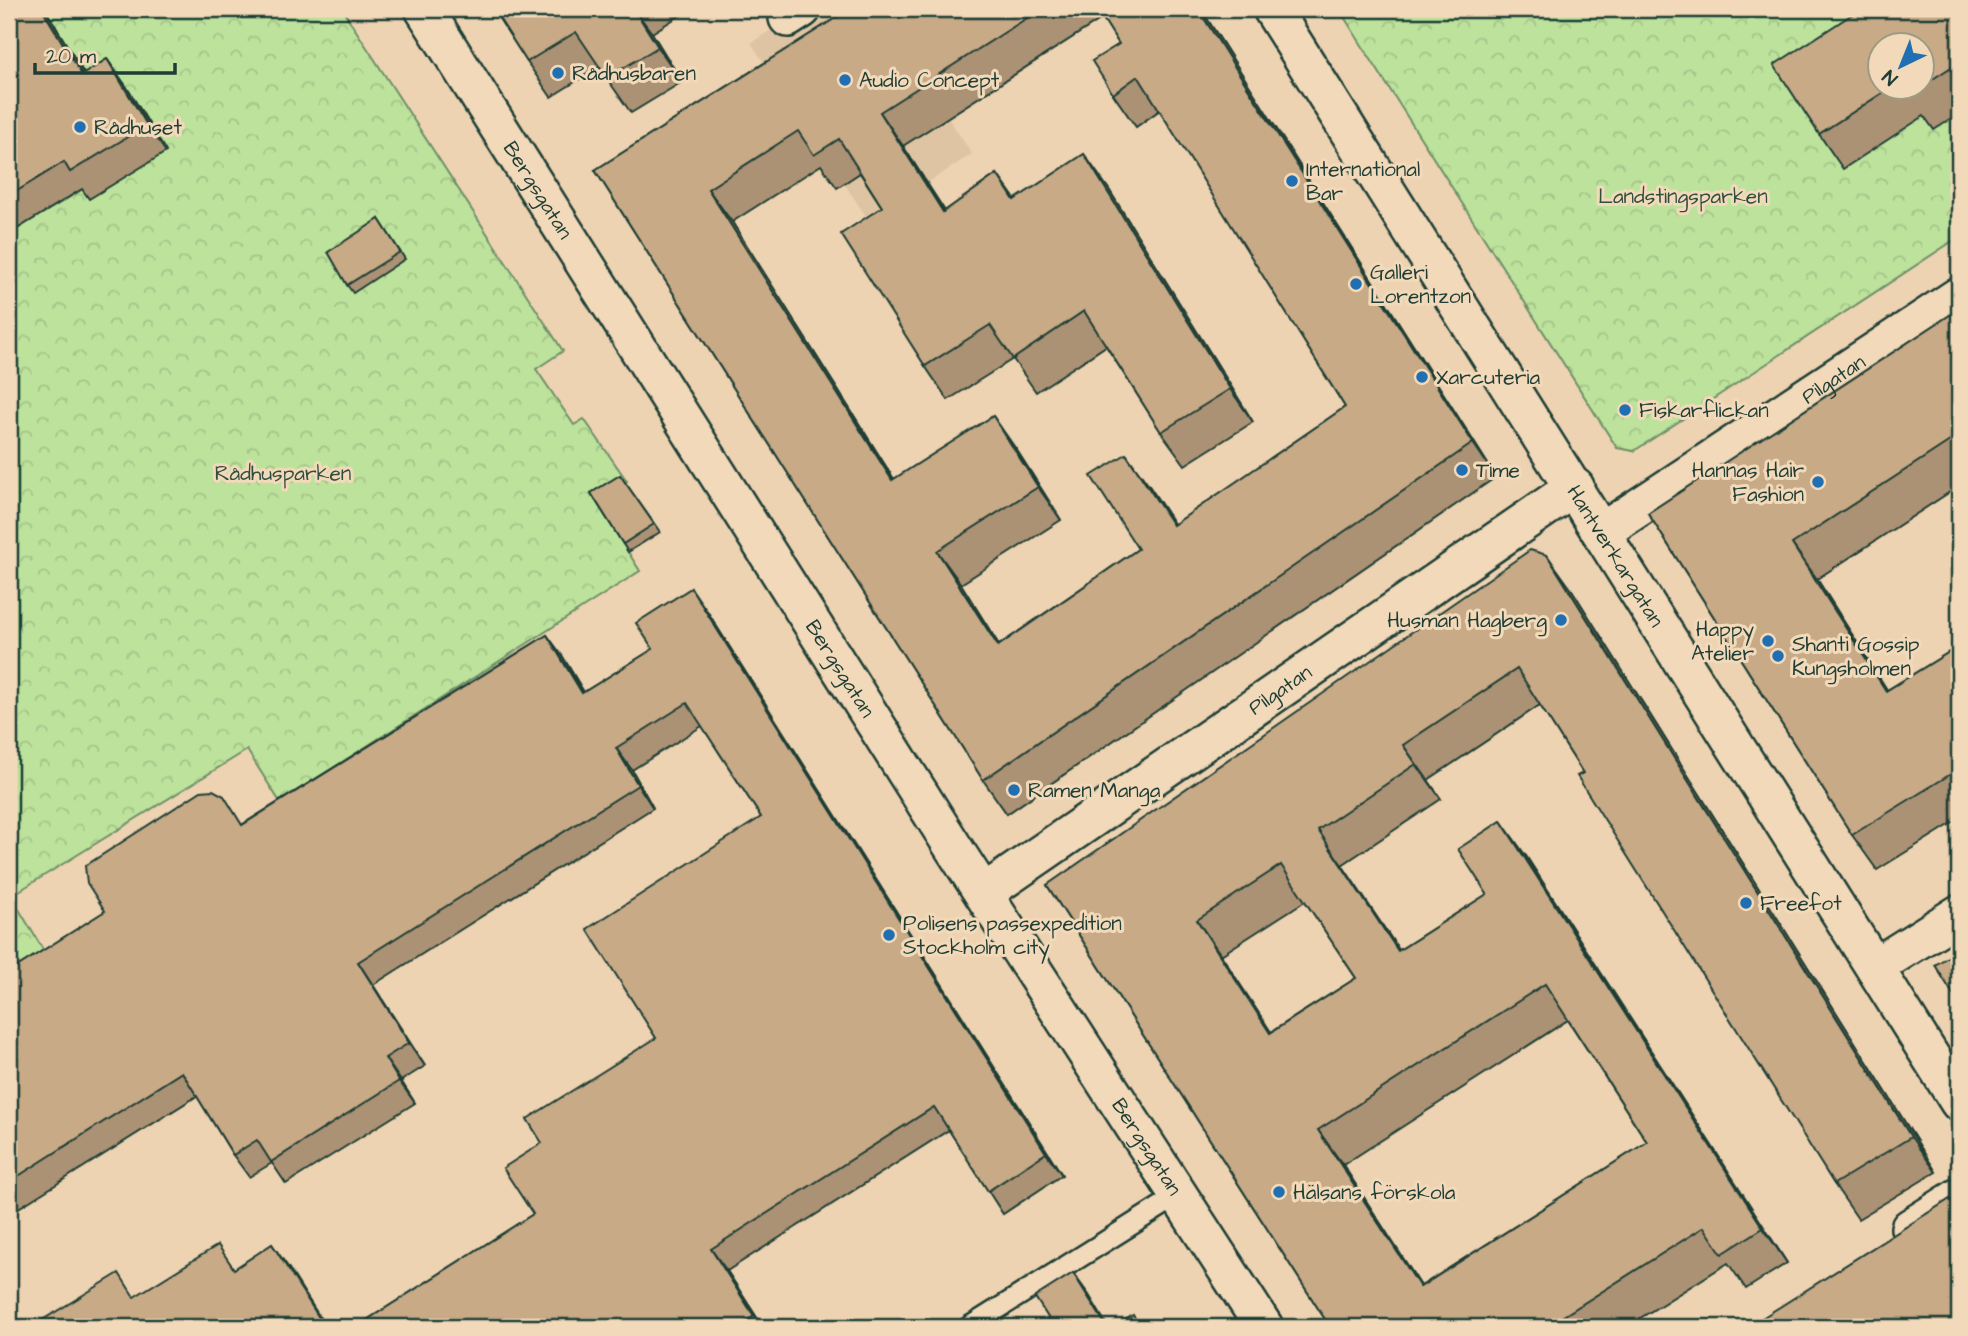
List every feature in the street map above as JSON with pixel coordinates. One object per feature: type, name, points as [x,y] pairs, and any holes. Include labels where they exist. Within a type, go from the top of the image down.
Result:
[{"type":"street","name":"Bergsgatan","points":[[424,9],[984,893],[1264,1327]]},
{"type":"street","name":"Hantverkargatan","points":[[1272,9],[1575,487],[1959,1102]]},
{"type":"street","name":"Pilgatan","points":[[1602,531],[1959,296]]},
{"type":"street","name":"Pilgatan","points":[[984,893],[1575,487]]},
{"type":"street","points":[[1875,967],[1959,914]]},
{"type":"street","points":[[1879,1248],[1959,1197]]},
{"type":"lane","points":[[969,1327],[1179,1195]]},
{"type":"shaded area","points":[[803,9],[876,9],[972,154],[869,221],[751,43]]},
{"type":"green space","name":"Rådhusparken","points":[[45,9],[342,9],[563,351],[536,369],[574,425],[584,419],[627,481],[596,501],[640,571],[280,802],[247,750],[11,896],[45,953],[9,975],[9,234],[83,189],[101,102]]},
{"type":"green space","name":"Landstingsparken","points":[[1339,9],[1959,9],[1959,237],[1634,451],[1617,448]]},
{"type":"building","name":"Rådhuset","points":[[9,9],[42,9],[82,75],[107,59],[147,125],[70,172],[64,162],[9,196]]},
{"type":"building","points":[[493,9],[634,9],[658,47],[607,78],[576,32],[527,62]]},
{"type":"building","points":[[850,9],[1041,9],[880,112],[943,212],[997,174],[1014,200],[1084,154],[1230,389],[1161,432],[1084,311],[1013,359],[990,325],[925,366],[841,234],[882,207],[839,139],[814,155],[798,131],[708,189],[892,480],[993,416],[1038,487],[937,551],[998,646],[1138,549],[1091,476],[1126,454],[1173,525],[1345,407],[1138,76],[1113,94],[1092,61],[1119,44],[1097,9],[1198,9],[1473,443],[983,780],[595,170]]},
{"type":"building","points":[[1851,9],[1959,9],[1959,62],[1937,76],[1937,32],[1867,32],[1868,102],[1819,134],[1774,65],[1854,13]]},
{"type":"building","points":[[379,219],[400,252],[347,285],[328,252]]},
{"type":"building","points":[[1959,309],[1959,435],[1792,544],[1886,691],[1959,646],[1959,769],[1852,835],[1648,513]]},
{"type":"building","points":[[620,475],[654,524],[623,544],[591,493]]},
{"type":"building","points":[[1530,550],[1547,555],[1911,1137],[1834,1184],[1577,776],[1583,773],[1517,669],[1403,745],[1416,764],[1318,830],[1398,951],[1487,894],[1458,849],[1501,821],[1763,1228],[1722,1254],[1704,1227],[1546,1327],[1330,1327],[1047,885]],"holes":[[[1281,865],[1356,978],[1270,1033],[1197,920]],[[1545,984],[1647,1142],[1420,1287],[1318,1130]]]},
{"type":"building","points":[[691,588],[1046,1153],[988,1191],[934,1107],[711,1249],[754,1316],[737,1327],[356,1327],[533,1214],[503,1168],[542,1143],[527,1119],[656,1038],[587,929],[761,817],[687,703],[616,748],[638,785],[358,962],[409,1043],[385,1058],[399,1081],[271,1162],[257,1140],[233,1155],[182,1072],[9,1182],[9,972],[105,911],[87,883],[85,866],[201,791],[213,790],[224,796],[242,825],[547,635],[582,693],[653,649],[636,623]]},
{"type":"building","points":[[1959,950],[1959,1004],[1935,965]]},
{"type":"building","points":[[1950,1199],[1959,1214],[1959,1327],[1748,1327]]},
{"type":"building","points":[[272,1244],[325,1327],[31,1327],[119,1273],[134,1297],[218,1245],[234,1269]]},
{"type":"building","points":[[1073,1273],[1107,1327],[1054,1327],[1035,1297]]},
{"type":"building","points":[[1133,1315],[1141,1327],[1115,1327]]},
{"type":"place","name":"Rådhusbaren","points":[[558,73]]},
{"type":"place","name":"Audio Concept","points":[[845,80]]},
{"type":"place","name":"Rådhuset","points":[[80,127]]},
{"type":"place","name":"International Bar","points":[[1292,181]]},
{"type":"place","name":"Galleri Lorentzon","points":[[1356,284]]},
{"type":"place","name":"Xarcuteria","points":[[1422,377]]},
{"type":"place","name":"Fiskarflickan","points":[[1625,410]]},
{"type":"place","name":"Time","points":[[1462,470]]},
{"type":"place","name":"Hannas Hair Fashion","points":[[1818,482]]},
{"type":"place","name":"Husman Hagberg","points":[[1561,620]]},
{"type":"place","name":"Happy Atelier","points":[[1768,641]]},
{"type":"place","name":"Shanti Gossip Kungsholmen","points":[[1778,656]]},
{"type":"place","name":"Ramen Manga","points":[[1014,790]]},
{"type":"place","name":"Freefot","points":[[1746,903]]},
{"type":"place","name":"Polisens passexpedition Stockholm city","points":[[889,935]]},
{"type":"place","name":"Hälsans förskola","points":[[1279,1192]]}]
